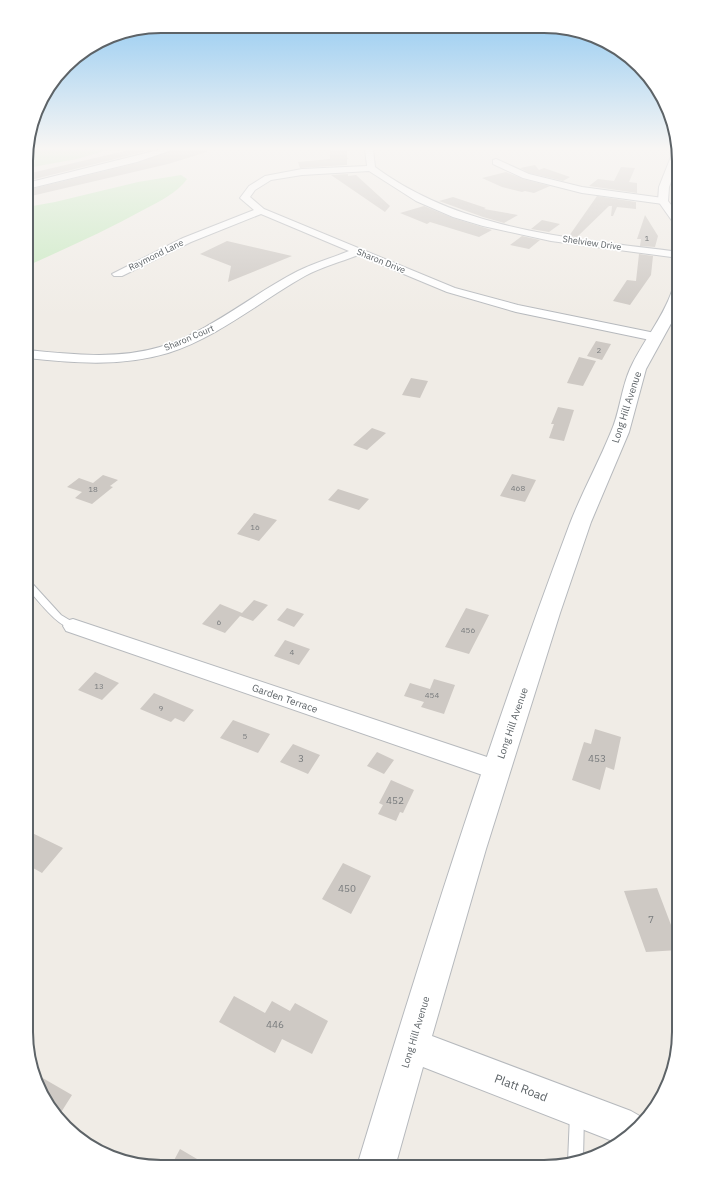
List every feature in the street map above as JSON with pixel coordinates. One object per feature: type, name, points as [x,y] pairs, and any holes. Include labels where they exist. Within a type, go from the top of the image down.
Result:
[{"type":"street","name":"Sharon Drive","points":[[253,205],[261,211],[451,290],[516,308],[655,337]]},
{"type":"street","name":"Shelview Drive","points":[[432,205],[481,222],[562,240],[672,254]]},
{"type":"street","name":"Raymond Lane","points":[[118,274],[187,240],[261,211]]},
{"type":"street","name":"Sharon Court","points":[[33,355],[89,360],[132,357],[164,350],[211,330],[302,273],[357,252]]},
{"type":"street","name":"Long Hill Avenue","points":[[378,1160],[411,1045],[497,770],[576,532],[621,429],[638,371],[655,337],[672,311]]},
{"type":"street","name":"Garden Terrace","points":[[73,626],[497,770]]},
{"type":"street","name":"Platt Road","points":[[411,1045],[628,1129]]},
{"type":"lane","points":[[33,590],[58,617],[73,626]]},
{"type":"lane","points":[[576,1156],[577,1109]]},
{"type":"green space","points":[[153,205],[102,232],[33,263],[33,206]]},
{"type":"building","points":[[374,205],[389,205],[390,206],[385,212]]},
{"type":"building","points":[[449,205],[476,205],[486,208],[484,209],[518,215],[504,223]]},
{"type":"building","points":[[591,205],[636,205],[636,209],[617,207],[613,216],[611,216],[612,206],[609,206],[577,237],[569,236]]},
{"type":"building","points":[[424,206],[453,218],[492,230],[479,237],[430,222],[427,224],[400,213]]},
{"type":"building","points":[[645,215],[658,236],[655,247],[640,246],[641,239],[637,239]]},
{"type":"building","points":[[542,220],[560,224],[549,232],[531,229]]},
{"type":"building","points":[[522,236],[540,240],[529,249],[510,245]]},
{"type":"building","points":[[227,241],[292,256],[228,282],[231,266],[200,254]]},
{"type":"building","points":[[639,254],[653,256],[651,275],[630,305],[613,301],[627,280],[636,281]]},
{"type":"building","points":[[596,341],[611,344],[602,360],[587,356]]},
{"type":"building","points":[[579,357],[596,361],[583,386],[567,383]]},
{"type":"building","points":[[411,378],[428,381],[420,398],[402,395]]},
{"type":"building","points":[[558,407],[574,410],[564,441],[549,438],[554,424],[551,424]]},
{"type":"building","points":[[372,428],[386,433],[367,450],[353,445]]},
{"type":"building","points":[[512,474],[536,480],[525,502],[500,496]]},
{"type":"building","points":[[103,475],[118,480],[110,486],[113,487],[92,504],[75,498],[82,492],[67,487],[79,478],[93,483]]},
{"type":"building","points":[[338,489],[369,499],[359,510],[328,500]]},
{"type":"building","points":[[254,513],[277,520],[259,541],[237,534]]},
{"type":"building","points":[[254,600],[268,605],[253,621],[240,616],[225,633],[202,624],[220,604],[242,613]]},
{"type":"building","points":[[287,608],[304,614],[294,627],[277,620]]},
{"type":"building","points":[[466,608],[489,615],[469,654],[445,647]]},
{"type":"building","points":[[285,640],[310,649],[299,665],[274,656]]},
{"type":"building","points":[[95,672],[119,683],[102,700],[78,690]]},
{"type":"building","points":[[434,679],[455,685],[444,714],[421,707],[424,702],[404,696],[410,683],[430,689]]},
{"type":"building","points":[[154,693],[194,710],[184,722],[175,718],[171,722],[140,709]]},
{"type":"building","points":[[233,720],[270,734],[258,753],[220,738]]},
{"type":"building","points":[[595,729],[621,737],[614,770],[606,767],[600,790],[572,780],[584,742],[591,744]]},
{"type":"building","points":[[293,744],[320,755],[308,774],[280,762]]},
{"type":"building","points":[[377,752],[394,760],[384,774],[367,766]]},
{"type":"building","points":[[391,780],[414,790],[403,813],[400,812],[396,821],[378,814],[383,805],[379,803]]},
{"type":"building","points":[[33,833],[63,848],[42,873],[33,868]]},
{"type":"building","points":[[343,863],[371,876],[351,914],[322,899]]},
{"type":"building","points":[[657,888],[672,928],[672,950],[646,952],[624,891]]},
{"type":"building","points":[[234,996],[265,1013],[272,1001],[290,1011],[295,1003],[328,1021],[312,1054],[282,1039],[275,1053],[219,1022]]},
{"type":"building","points":[[42,1077],[72,1095],[61,1112],[50,1096]]},
{"type":"building","points":[[180,1149],[199,1160],[174,1160]]}]
